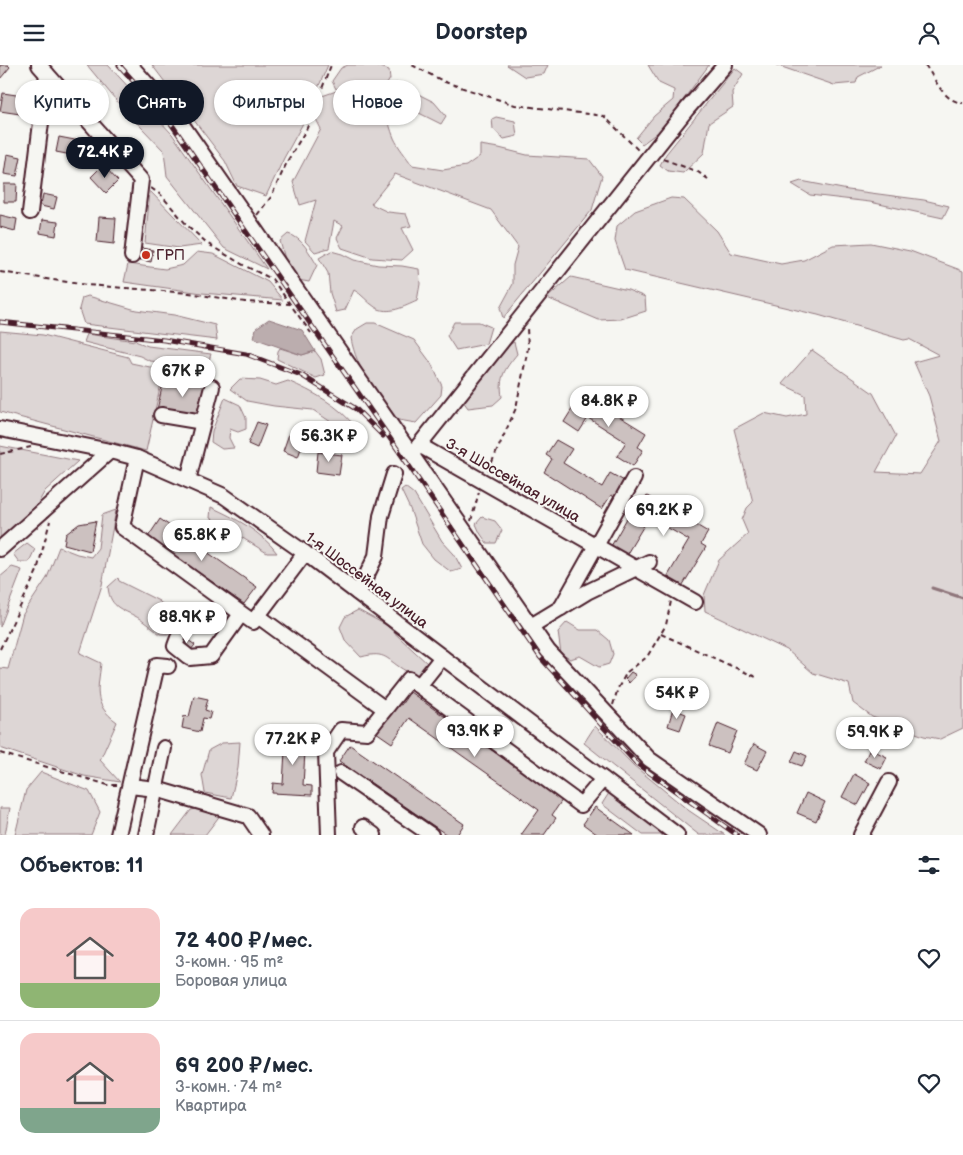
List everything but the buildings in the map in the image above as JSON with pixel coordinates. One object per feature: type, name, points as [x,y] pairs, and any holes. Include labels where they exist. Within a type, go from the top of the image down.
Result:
[{"type":"street","points":[[130,65],[178,119],[416,449],[468,535],[548,651],[649,759],[759,835]]},
{"type":"street","points":[[416,449],[725,65]]},
{"type":"street","points":[[43,70],[141,180],[132,256]]},
{"type":"street","points":[[30,212],[43,70]]},
{"type":"street","points":[[188,480],[212,387]]},
{"type":"street","points":[[161,415],[203,422]]},
{"type":"street","name":"1-я Шоссейная улица","points":[[0,429],[137,458],[224,495],[358,593],[676,835]]},
{"type":"street","name":"3-я Шоссейная улица","points":[[416,449],[484,482],[695,602]]},
{"type":"street","points":[[0,549],[110,451]]},
{"type":"street","points":[[137,458],[122,527],[253,622],[304,553]]},
{"type":"street","points":[[358,593],[376,556],[381,516],[394,474]]},
{"type":"street","points":[[561,608],[634,478]]},
{"type":"street","points":[[531,626],[587,592],[649,562]]},
{"type":"street","points":[[178,638],[175,646],[190,658],[211,656],[241,614]]},
{"type":"street","points":[[258,616],[385,709]]},
{"type":"street","points":[[419,686],[442,657]]},
{"type":"street","points":[[118,835],[157,665],[168,667]]},
{"type":"street","points":[[329,835],[326,752],[341,729],[367,732],[409,679],[581,805],[602,779]]},
{"type":"street","points":[[146,835],[164,748]]},
{"type":"street","points":[[341,773],[431,835]]},
{"type":"street","points":[[861,835],[889,782]]},
{"type":"street","points":[[130,785],[156,789],[248,816],[261,835]]},
{"type":"path","points":[[251,222],[271,197],[288,160],[306,128],[331,65]]},
{"type":"path","points":[[412,65],[445,82],[515,105],[604,116],[650,156],[698,171],[708,179]]},
{"type":"path","points":[[925,65],[937,86],[954,103],[963,103]]},
{"type":"path","points":[[0,272],[87,285],[189,293],[244,302],[290,304],[272,279],[245,266],[208,244],[187,225],[161,195],[141,180]]},
{"type":"path","points":[[468,535],[484,482],[516,408],[528,348],[527,324]]},
{"type":"path","points":[[0,649],[37,571],[51,517]]},
{"type":"path","points":[[610,717],[618,688],[627,672],[647,657],[666,625],[671,601]]},
{"type":"path","points":[[661,634],[758,678]]},
{"type":"path","points":[[0,753],[108,785],[130,785]]},
{"type":"shaded area","points":[[87,65],[108,65],[122,80],[119,80],[119,104],[109,92],[109,80],[99,80]]},
{"type":"shaded area","points":[[152,65],[328,65],[322,80],[214,80],[214,125],[302,125],[266,196],[237,186],[225,161],[198,125],[204,125],[204,80],[163,80]]},
{"type":"shaded area","points":[[348,65],[375,65],[389,70],[390,79],[333,80],[333,83],[332,81],[341,68]]},
{"type":"shaded area","points":[[507,65],[548,65],[544,74],[525,77]]},
{"type":"shaded area","points":[[648,65],[709,65],[661,130],[642,144],[636,138],[654,116],[673,100],[674,90],[659,83]]},
{"type":"shaded area","points":[[776,65],[881,65],[858,77],[856,83],[834,85]]},
{"type":"shaded area","points":[[735,68],[743,74],[732,92],[733,107],[709,123],[704,153],[683,173],[668,171],[660,165],[666,154]]},
{"type":"shaded area","points":[[333,92],[333,125],[390,125],[394,138],[412,165],[443,170],[466,166],[480,156],[480,145],[527,155],[589,159],[602,176],[592,210],[503,318],[500,308],[513,284],[513,265],[518,247],[491,210],[395,174],[371,204],[388,212],[406,214],[411,226],[402,228],[413,250],[402,260],[372,258],[342,248],[337,238],[343,226],[334,221],[329,248],[315,252],[305,241],[316,200],[300,205],[293,182],[321,129],[319,125],[323,125],[323,96]]},
{"type":"shaded area","points":[[421,96],[434,102],[446,116],[441,124],[421,114]]},
{"type":"shaded area","points":[[496,117],[515,121],[517,136],[504,139],[493,129],[492,119]]},
{"type":"shaded area","points":[[139,125],[164,125],[172,134],[267,269],[224,248],[167,176],[164,151]]},
{"type":"shaded area","points":[[801,181],[848,190],[924,200],[949,206],[943,218],[870,202],[810,195],[792,184]]},
{"type":"shaded area","points":[[150,191],[202,245],[179,248],[145,243]]},
{"type":"shaded area","points":[[671,198],[684,199],[717,231],[731,253],[781,264],[804,260],[833,245],[871,243],[910,251],[963,271],[963,728],[940,739],[924,736],[872,717],[853,703],[849,684],[813,673],[787,650],[705,611],[704,595],[719,560],[748,534],[742,520],[747,508],[753,502],[734,429],[764,413],[787,418],[806,414],[805,395],[782,384],[812,350],[873,393],[896,436],[876,472],[920,474],[941,441],[929,396],[914,362],[939,355],[909,339],[904,340],[818,315],[625,270],[615,241],[617,226],[635,211]]},
{"type":"shaded area","points":[[288,234],[301,242],[317,265],[309,282],[298,280],[285,259],[280,241]]},
{"type":"shaded area","points":[[331,251],[354,260],[378,265],[419,269],[420,284],[417,301],[385,311],[369,303],[354,290],[345,310],[336,312],[330,293],[328,273],[319,258]]},
{"type":"shaded area","points":[[197,252],[213,254],[268,282],[283,300],[202,293],[124,282],[128,264],[165,269],[183,265]]},
{"type":"shaded area","points":[[571,277],[628,290],[645,297],[646,311],[621,319],[599,320],[547,298]]},
{"type":"shaded area","points":[[88,296],[136,310],[174,315],[215,325],[217,340],[84,324],[79,309],[82,298]]},
{"type":"shaded area","points":[[269,319],[302,330],[315,351],[302,355],[254,338],[256,328]]},
{"type":"shaded area","points":[[454,322],[479,322],[491,327],[486,344],[456,350],[447,336]]},
{"type":"shaded area","points":[[367,323],[375,323],[414,340],[431,363],[442,386],[441,395],[416,423],[393,419],[357,360],[351,338],[357,329]]},
{"type":"shaded area","points":[[0,331],[43,335],[128,357],[131,363],[164,370],[146,451],[0,412]]},
{"type":"shaded area","points":[[87,334],[135,341],[148,346],[211,354],[206,370],[181,364],[150,361],[140,356],[84,342]]},
{"type":"shaded area","points":[[514,342],[517,354],[503,374],[501,384],[502,397],[493,405],[468,408],[463,401],[503,348]]},
{"type":"shaded area","points":[[280,348],[302,355],[315,351],[321,359],[325,375],[316,378],[277,359]]},
{"type":"shaded area","points":[[240,379],[260,380],[276,385],[288,381],[334,406],[356,428],[352,436],[313,410],[247,401],[230,389]]},
{"type":"shaded area","points":[[225,398],[240,405],[246,418],[246,429],[238,432],[230,429],[229,438],[234,448],[222,449],[211,442],[212,431]]},
{"type":"shaded area","points":[[0,446],[78,461],[45,491],[37,505],[0,540]]},
{"type":"shaded area","points":[[405,487],[414,494],[442,541],[454,554],[462,569],[451,572],[434,559],[422,544],[410,509],[401,490]]},
{"type":"shaded area","points":[[211,507],[255,532],[271,545],[277,553],[267,553],[210,518]]},
{"type":"shaded area","points":[[116,510],[102,585],[80,653],[101,663],[98,696],[104,709],[117,722],[100,760],[120,782],[84,776],[0,748],[0,668],[8,669],[23,614],[47,578],[59,547],[91,557],[98,548],[102,515]]},
{"type":"shaded area","points":[[482,517],[495,521],[502,530],[496,543],[487,543],[480,533],[476,524]]},
{"type":"shaded area","points":[[27,543],[35,549],[29,562],[19,562],[13,554]]},
{"type":"shaded area","points":[[12,567],[22,570],[0,627],[0,577]]},
{"type":"shaded area","points":[[118,578],[119,581],[159,601],[173,614],[173,634],[160,634],[140,619],[115,605],[109,595],[108,587]]},
{"type":"shaded area","points":[[358,610],[386,625],[428,664],[422,677],[406,671],[381,655],[361,657],[345,640],[340,627],[345,617]]},
{"type":"shaded area","points":[[567,622],[580,630],[597,630],[609,640],[613,654],[609,664],[599,667],[580,656],[570,659],[561,654],[558,632]]},
{"type":"shaded area","points":[[595,726],[633,765],[688,810],[725,835],[699,835],[584,743]]},
{"type":"shaded area","points":[[240,742],[238,768],[231,798],[205,793],[202,775],[209,750],[222,743]]},
{"type":"shaded area","points":[[41,772],[89,791],[100,812],[91,835],[15,835],[26,790]]},
{"type":"shaded area","points":[[609,793],[667,835],[643,835],[602,804]]},
{"type":"shaded area","points":[[205,807],[221,814],[205,835],[172,835],[191,810]]},
{"type":"shaded area","points":[[0,808],[10,808],[5,835],[0,835]]},
{"type":"waterway","points":[[932,588],[963,598]]},
{"type":"railway","points":[[119,65],[170,122],[540,657],[636,763],[737,835]]},
{"type":"railway","points":[[0,322],[164,340],[246,354],[301,375],[356,409],[383,436]]},
{"type":"place","name":"ГРП","points":[[146,255]]}]
